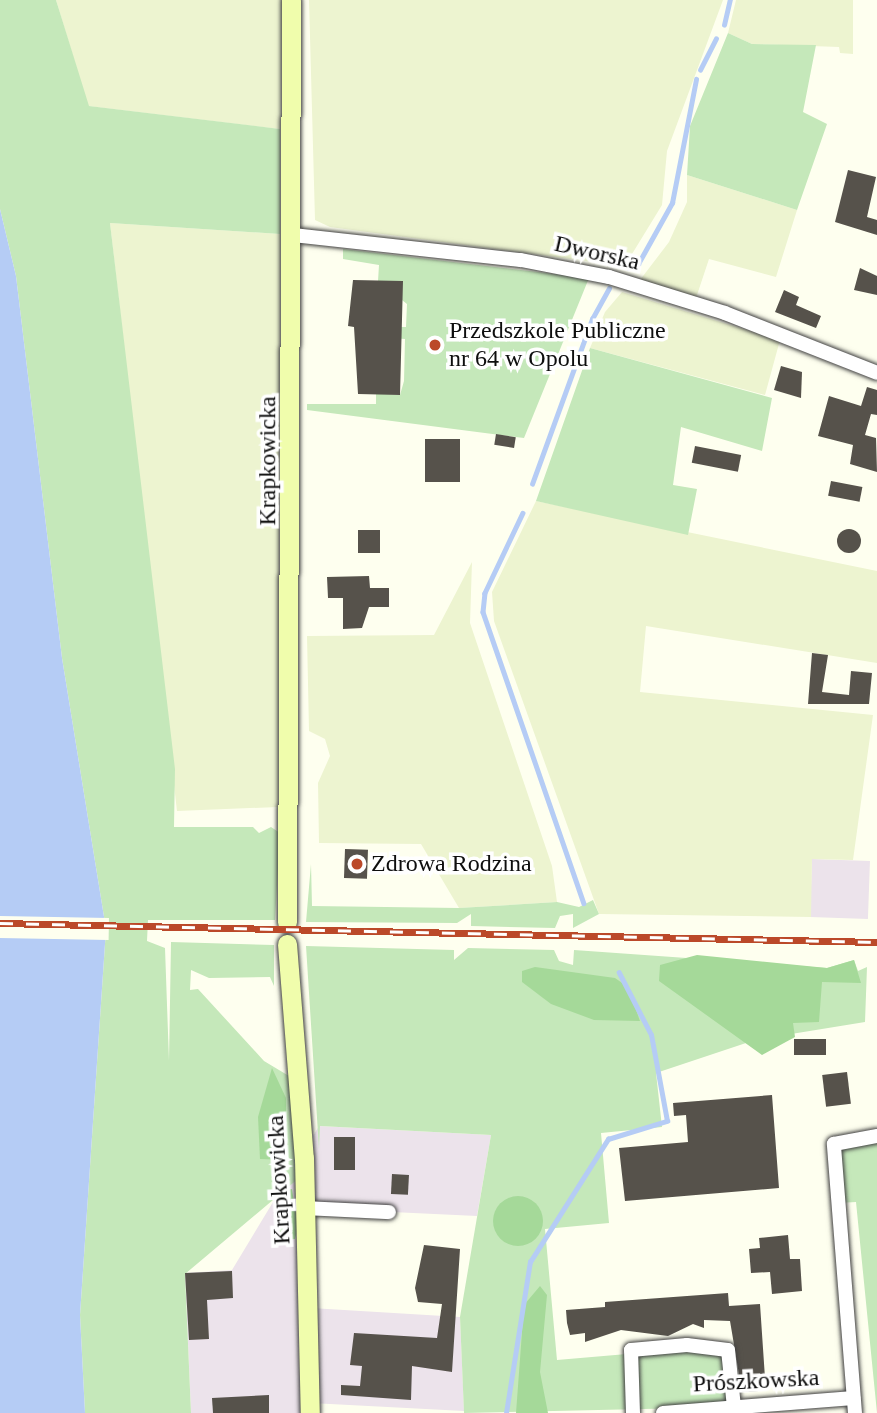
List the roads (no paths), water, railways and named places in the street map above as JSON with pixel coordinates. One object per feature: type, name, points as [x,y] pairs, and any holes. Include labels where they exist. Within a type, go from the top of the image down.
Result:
[{"type":"street","name":"Krapkowicka","points":[[287,922],[293,235],[291,0]]},
{"type":"street","name":"Dworska","points":[[293,235],[521,260],[609,277],[725,313],[877,373]]},
{"type":"street","name":"Krapkowicka","points":[[287,944],[306,1208],[310,1413]]},
{"type":"street","points":[[855,1413],[834,1144],[877,1136]]},
{"type":"street","points":[[306,1208],[389,1212]]},
{"type":"street","points":[[633,1413],[631,1350],[687,1345],[728,1350],[734,1407]]},
{"type":"street","name":"Prószkowska","points":[[663,1413],[853,1398]]},
{"type":"water","points":[[0,209],[16,276],[62,658],[106,929],[80,1315],[85,1413],[0,1413]]},
{"type":"waterway","points":[[724,25],[730,0]]},
{"type":"waterway","points":[[700,70],[716,39]]},
{"type":"waterway","points":[[628,268],[638,264],[672,203],[696,79]]},
{"type":"waterway","points":[[532,484],[592,319],[609,288]]},
{"type":"waterway","points":[[523,513],[485,593],[483,612],[584,903]]},
{"type":"waterway","points":[[506,1413],[530,1262],[608,1139],[667,1121],[651,1035],[619,973]]},
{"type":"railway","points":[[0,923],[877,942]]},
{"type":"place","name":"Przedszkole Publiczne nr 64 w Opolu","points":[[435,345]]},
{"type":"place","name":"Zdrowa Rodzina","points":[[357,864]]}]
